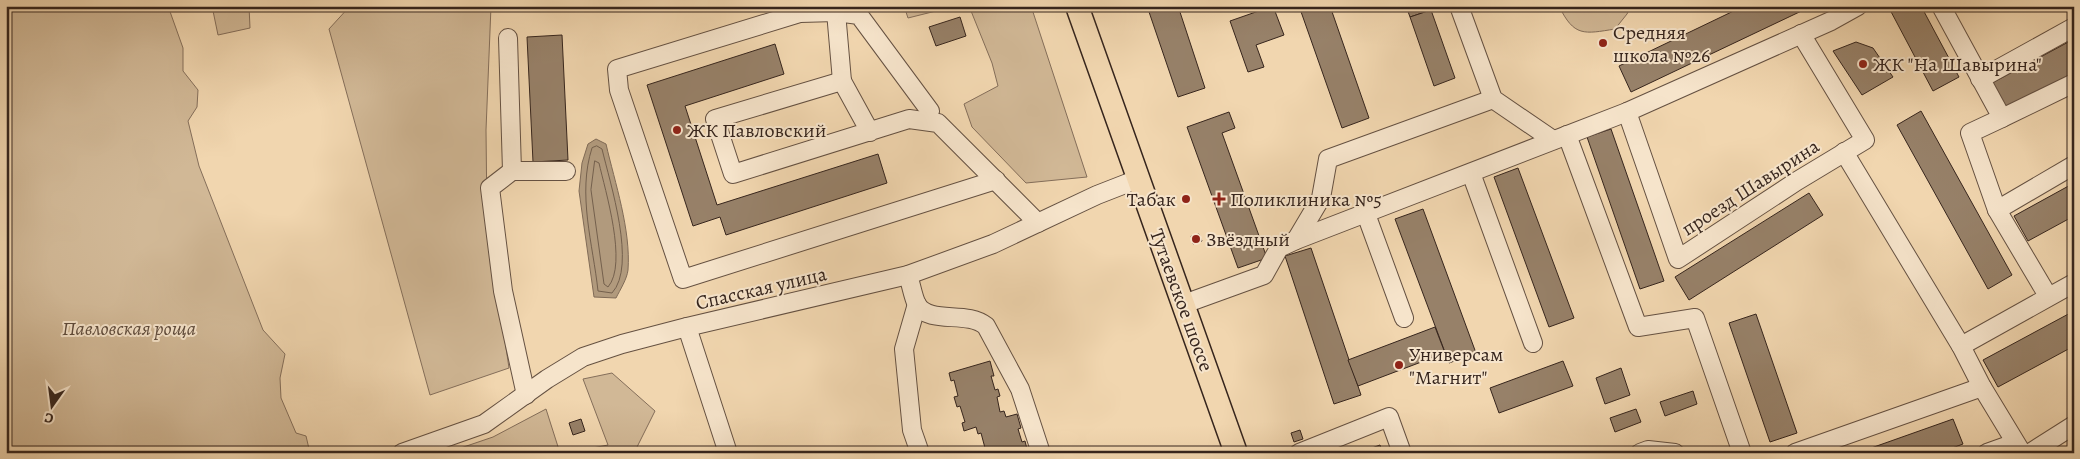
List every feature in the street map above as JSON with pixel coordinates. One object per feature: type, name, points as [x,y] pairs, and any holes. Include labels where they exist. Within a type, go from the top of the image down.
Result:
[{"type":"main road","name":"Тутаевское шоссе","points":[[1077,6],[1236,453]]},
{"type":"street","points":[[1459,6],[1493,99],[1560,137],[1638,327],[1695,318],[1742,453]]},
{"type":"street","points":[[1184,304],[1264,275],[1279,248],[1296,240],[1627,112],[1801,34],[1858,6]]},
{"type":"street","points":[[1941,6],[2002,118]]},
{"type":"street","points":[[836,12],[842,81],[870,132]]},
{"type":"street","points":[[930,111],[858,15],[836,12],[800,13],[617,69],[619,90],[683,279],[996,180]]},
{"type":"street","points":[[1980,79],[2074,26]]},
{"type":"street","points":[[1801,34],[1865,140],[1844,152]]},
{"type":"street","points":[[508,38],[512,171]]},
{"type":"street","points":[[842,81],[715,120],[733,174],[870,132],[909,118],[938,123],[1038,224]]},
{"type":"street","points":[[2048,296],[1997,210],[1970,133],[2074,84]]},
{"type":"street","points":[[1296,240],[1321,198],[1328,159],[1493,99]]},
{"type":"street","name":"проезд Шавырина","points":[[1627,112],[1678,260],[1844,152],[1961,346],[2018,448]]},
{"type":"street","points":[[1997,210],[2074,165]]},
{"type":"street","points":[[526,395],[503,291],[490,188],[512,171],[566,171]]},
{"type":"street","points":[[1471,173],[1533,342]]},
{"type":"street","name":"Спасская улица","points":[[402,453],[484,424],[547,379],[583,357],[622,344],[687,327],[908,275],[993,244],[1097,195],[1138,179]]},
{"type":"street","points":[[1366,214],[1404,318]]},
{"type":"street","points":[[908,275],[917,304],[923,312],[930,315],[970,318],[980,321],[986,326],[1020,390],[1041,453]]},
{"type":"street","points":[[1961,346],[2074,283]]},
{"type":"street","points":[[917,304],[904,349],[912,430],[920,453]]},
{"type":"street","points":[[687,327],[728,453]]},
{"type":"street","points":[[1795,453],[1982,386]]},
{"type":"street","points":[[1299,453],[1389,417],[1402,453]]},
{"type":"street","points":[[2030,453],[2074,425]]},
{"type":"street","points":[[1987,453],[2018,448]]},
{"type":"street","points":[[1640,453],[1648,450],[1675,453]]},
{"type":"green space","name":"Павловская роща","points":[[6,6],[168,6],[183,48],[183,71],[198,90],[197,107],[188,121],[199,166],[263,330],[285,354],[280,378],[281,398],[296,433],[306,436],[310,453],[6,453]]},
{"type":"green space","points":[[212,6],[249,6],[250,28],[218,35]]},
{"type":"green space","points":[[350,6],[491,6],[486,130],[487,219],[509,368],[430,395],[329,29]]},
{"type":"green space","points":[[904,6],[956,6],[908,18]]},
{"type":"green space","points":[[969,6],[1031,6],[1087,177],[1026,183],[972,127],[964,104],[998,86],[992,63]]},
{"type":"green space","points":[[1559,6],[1631,6],[1615,29],[1588,32],[1575,28],[1564,16]]},
{"type":"green space","points":[[612,373],[655,411],[634,453],[566,453],[608,445],[583,379]]},
{"type":"green space","points":[[546,409],[560,453],[446,453],[493,437]]},
{"type":"water","points":[[596,139],[606,144],[625,223],[628,270],[616,298],[594,297],[579,191],[582,163],[588,144]]},
{"type":"building","points":[[1147,6],[1178,6],[1205,88],[1178,97]]},
{"type":"building","points":[[1273,6],[1284,35],[1256,45],[1264,67],[1248,72],[1230,21]]},
{"type":"building","points":[[1299,6],[1330,6],[1369,118],[1342,128]]},
{"type":"building","points":[[1406,6],[1430,6],[1431,10],[1410,17]]},
{"type":"building","points":[[1744,6],[1812,6],[1631,92],[1619,66]]},
{"type":"building","points":[[1888,6],[1921,6],[1959,77],[1933,91]]},
{"type":"building","points":[[1431,10],[1455,78],[1434,86],[1410,17]]},
{"type":"building","points":[[960,17],[966,36],[936,46],[929,27]]},
{"type":"building","points":[[562,35],[568,160],[533,162],[527,37]]},
{"type":"building","points":[[2074,39],[2074,73],[2007,109],[1992,83]]},
{"type":"building","name":"ЖК \"На Шавырина\"","points":[[1856,42],[1873,48],[1893,77],[1862,95],[1833,51]]},
{"type":"building","name":"ЖК Павловский","points":[[775,44],[784,74],[685,106],[717,205],[878,154],[887,183],[726,235],[720,217],[693,226],[647,85]]},
{"type":"building","points":[[1921,111],[2012,275],[1988,289],[1897,125]]},
{"type":"building","points":[[1229,112],[1235,128],[1222,133],[1267,258],[1238,268],[1187,127]]},
{"type":"building","points":[[1611,129],[1664,281],[1640,289],[1587,137]]},
{"type":"building","points":[[1518,168],[1574,318],[1549,327],[1494,177]]},
{"type":"building","points":[[2074,183],[2074,216],[2028,241],[2014,216]]},
{"type":"building","points":[[1809,193],[1823,215],[1689,300],[1675,277]]},
{"type":"building","points":[[1423,209],[1476,353],[1449,363],[1395,219]]},
{"type":"building","name":"Звёздный","points":[[1199,234],[1202,241],[1193,244],[1191,236]]},
{"type":"building","points":[[1311,248],[1361,395],[1334,404],[1285,256]]},
{"type":"building","points":[[2074,311],[2074,346],[1998,387],[1983,360]]},
{"type":"building","points":[[1756,314],[1797,433],[1770,442],[1729,323]]},
{"type":"building","points":[[1435,327],[1445,353],[1358,386],[1348,360]]},
{"type":"building","points":[[990,361],[994,376],[991,376],[995,390],[998,389],[1000,396],[997,397],[1000,412],[1004,411],[1006,417],[1017,414],[1021,428],[1018,429],[1022,442],[1025,441],[1027,449],[1024,450],[1025,453],[982,453],[981,450],[985,448],[981,433],[978,434],[976,427],[964,431],[962,423],[965,422],[960,406],[957,407],[954,397],[958,396],[954,380],[951,381],[949,373]]},
{"type":"building","points":[[1563,361],[1573,386],[1499,413],[1490,388]]},
{"type":"building","points":[[1621,368],[1630,395],[1605,404],[1596,378]]},
{"type":"building","points":[[1693,391],[1697,404],[1665,416],[1660,402]]},
{"type":"building","points":[[1636,409],[1641,422],[1615,432],[1610,418]]},
{"type":"building","points":[[581,419],[585,431],[573,435],[569,423]]},
{"type":"building","points":[[1953,419],[1963,444],[1939,453],[1857,453]]},
{"type":"building","points":[[1300,430],[1303,439],[1294,442],[1291,433]]},
{"type":"building","points":[[1380,445],[1383,453],[1358,453]]},
{"type":"place","name":"Средняя школа №26","points":[[1603,43]]},
{"type":"place","name":"ЖК \"На Шавырина\"","points":[[1863,64]]},
{"type":"place","name":"ЖК Павловский","points":[[677,130]]},
{"type":"place","name":"Табак","points":[[1186,199]]},
{"type":"place","name":"Поликлиника №5","points":[[1219,199]]},
{"type":"place","name":"Звёздный","points":[[1196,239]]},
{"type":"place","name":"Универсам \"Магнит\"","points":[[1399,365]]}]
